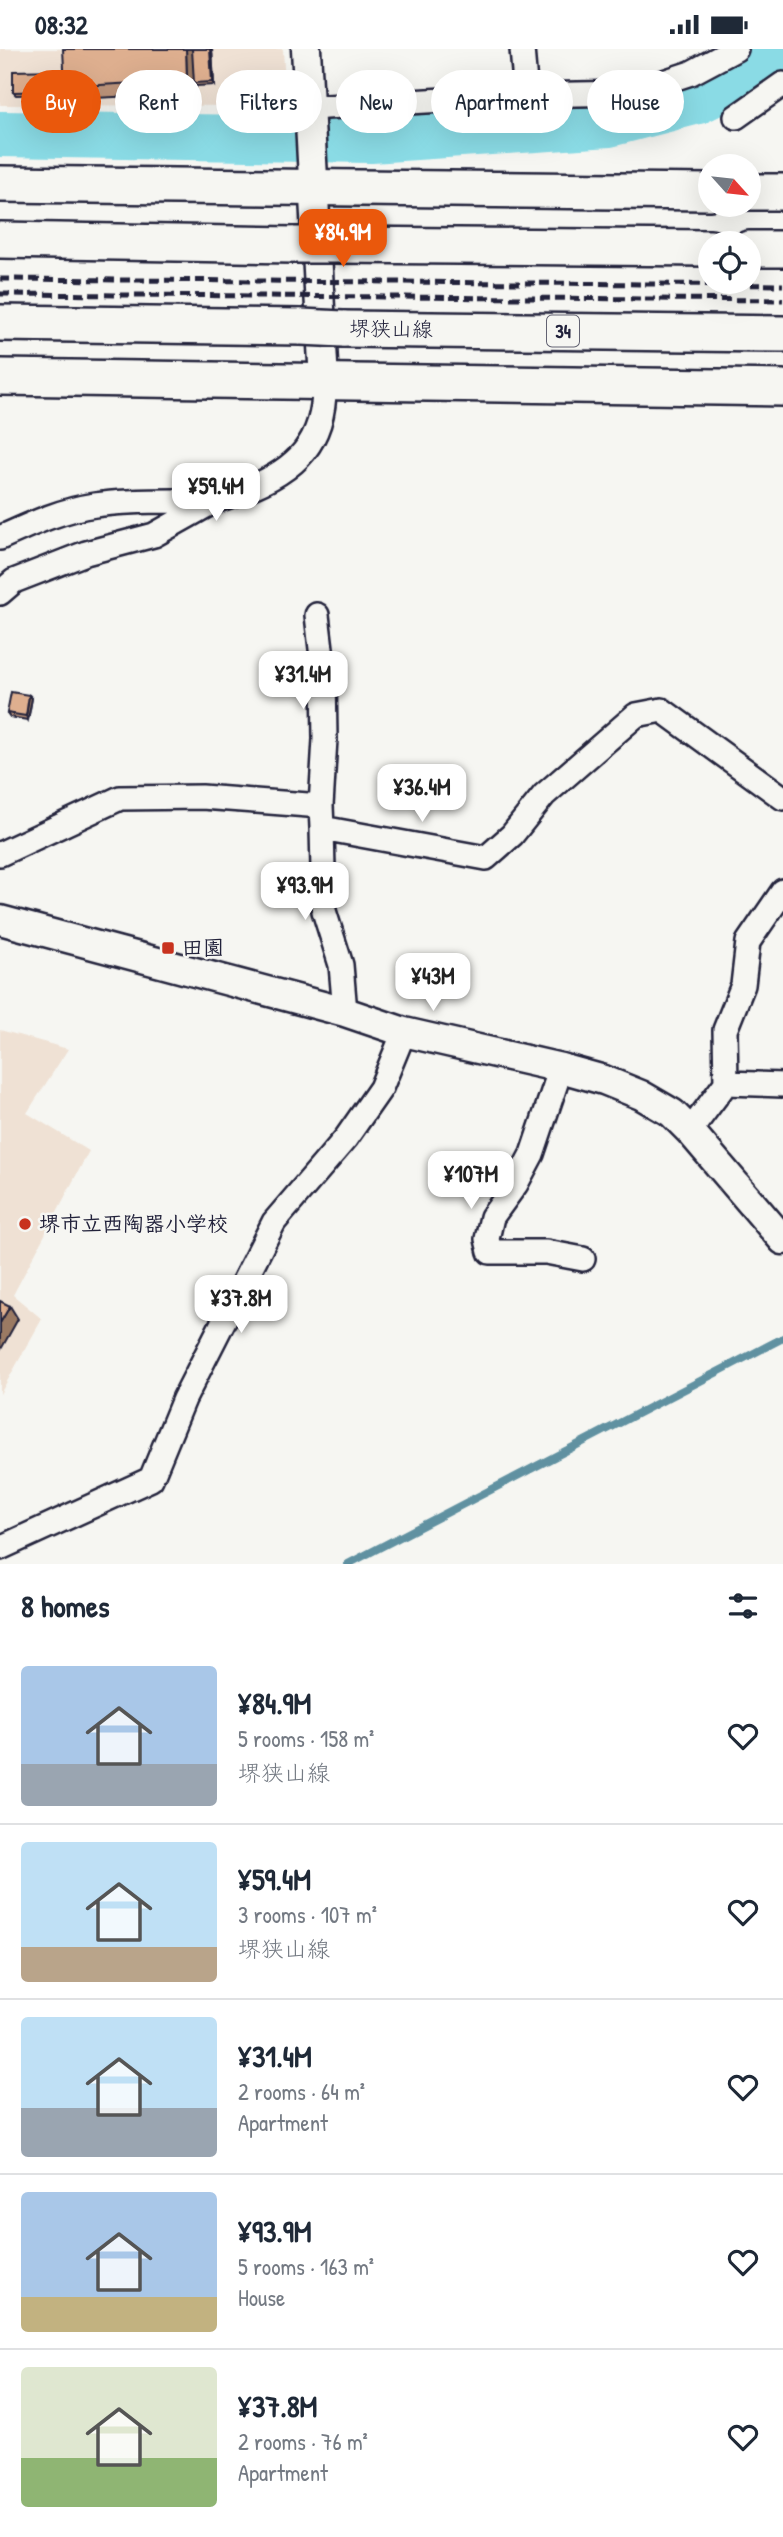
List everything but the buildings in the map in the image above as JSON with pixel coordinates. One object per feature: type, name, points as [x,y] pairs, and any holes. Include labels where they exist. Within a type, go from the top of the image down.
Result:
[{"type":"main road","points":[[0,184],[313,173],[698,191]]},
{"type":"main road","points":[[761,192],[783,193]]},
{"type":"main road","points":[[0,240],[698,248]]},
{"type":"main road","points":[[761,249],[783,249]]},
{"type":"main road","name":"堺狭山線","points":[[0,323],[783,334]]},
{"type":"main road","points":[[0,377],[783,388]]},
{"type":"street","points":[[306,49],[307,70]]},
{"type":"street","points":[[522,49],[524,70]]},
{"type":"street","points":[[573,94],[630,93],[691,73],[736,49]]},
{"type":"street","points":[[736,117],[783,84]]},
{"type":"street","points":[[322,109],[431,102]]},
{"type":"street","points":[[0,593],[14,581],[86,553],[154,535],[214,501],[263,483],[282,472],[309,447],[322,414],[324,382],[311,133]]},
{"type":"street","points":[[0,538],[54,514],[95,505],[144,501],[214,501]]},
{"type":"street","points":[[317,615],[324,674],[325,739],[321,817],[324,911],[341,965],[345,1012]]},
{"type":"street","points":[[0,854],[120,797],[202,797],[321,817],[486,858],[512,835],[544,795],[636,715],[662,710],[783,798]]},
{"type":"street","points":[[690,1131],[726,1083],[725,1030],[743,985],[748,942],[783,891]]},
{"type":"street","points":[[0,920],[345,1012],[404,1032],[561,1067],[641,1095],[672,1113],[690,1131],[783,1240]]},
{"type":"street","points":[[0,1548],[151,1479],[184,1399],[274,1222],[346,1138],[381,1089],[404,1032]]},
{"type":"street","points":[[561,1067],[532,1154],[516,1184],[492,1217],[487,1239],[490,1252],[546,1252],[583,1259]]},
{"type":"street","points":[[726,1083],[783,1084]]},
{"type":"shaded area","points":[[0,49],[283,49],[284,70],[216,70],[216,106],[202,106],[202,70],[115,70],[115,105],[101,105],[101,70],[21,70],[21,105],[0,105]]},
{"type":"shaded area","name":"堺市立西陶器小学校","points":[[0,1030],[68,1049],[27,1113],[89,1151],[13,1295],[42,1319],[0,1394]]},
{"type":"waterway","points":[[0,134],[371,140],[609,124],[698,101],[757,72],[778,49]]},
{"type":"waterway","points":[[348,1564],[783,1338]]},
{"type":"railway","points":[[0,279],[783,285]]},
{"type":"railway","points":[[0,294],[783,300]]},
{"type":"place","name":"田園","points":[[168,948]]},
{"type":"place","name":"堺市立西陶器小学校","points":[[25,1224]]}]
